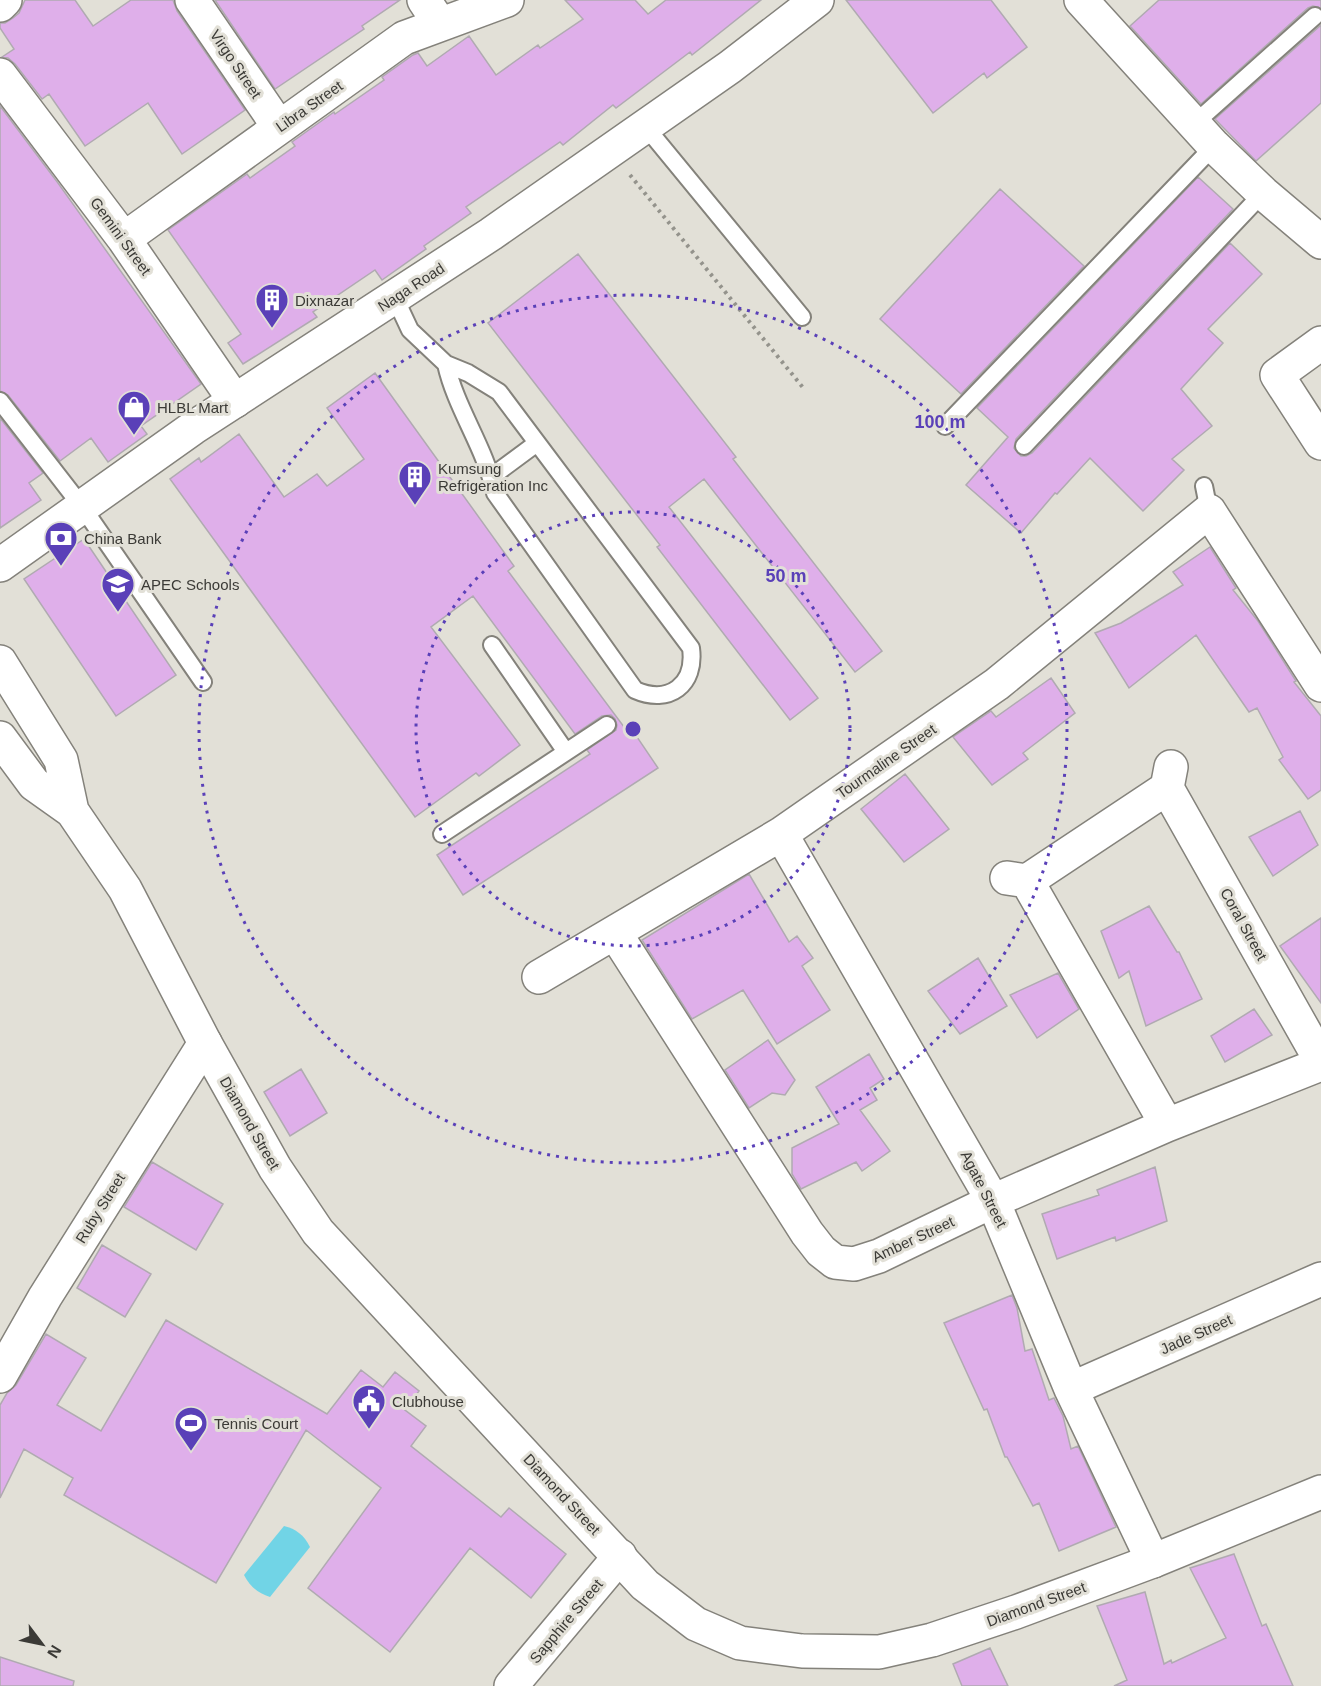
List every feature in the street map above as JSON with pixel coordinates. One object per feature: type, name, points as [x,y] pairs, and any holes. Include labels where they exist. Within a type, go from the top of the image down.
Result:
[{"type":"street","points":[[0,5],[5,0]]},
{"type":"street","name":"Virgo Street","points":[[192,0],[279,127]]},
{"type":"street","name":"Libra Street","points":[[124,239],[404,38],[432,12],[507,0]]},
{"type":"street","name":"Naga Road","points":[[0,566],[193,428],[395,298],[610,151],[730,67],[817,0]]},
{"type":"street","points":[[1081,0],[1205,135],[1263,193],[1321,242]]},
{"type":"street","name":"Gemini Street","points":[[0,75],[124,239],[235,401]]},
{"type":"street","points":[[1321,344],[1277,375],[1321,443]]},
{"type":"street","name":"Tourmaline Street","points":[[539,977],[781,834],[997,684],[1207,498],[1321,685]]},
{"type":"street","name":"Diamond Street","points":[[0,662],[61,760],[72,811]]},
{"type":"street","name":"Diamond Street","points":[[43,730],[5,746],[34,784],[72,811],[125,890],[205,1043],[275,1168],[318,1232],[645,1585],[696,1624],[740,1643],[802,1651],[879,1652],[932,1640],[1153,1561],[1321,1492]]},
{"type":"street","name":"Coral Street","points":[[1167,1125],[1017,879],[1169,777],[1321,1062]]},
{"type":"street","name":"Agate Street","points":[[781,834],[993,1201],[1071,1389],[1153,1561]]},
{"type":"street","name":"Amber Street","points":[[615,933],[807,1233],[821,1251],[835,1262],[854,1264],[879,1256],[993,1201],[1167,1125],[1321,1062]]},
{"type":"street","name":"Ruby Street","points":[[0,1376],[45,1297],[205,1043]]},
{"type":"street","name":"Jade Street","points":[[1071,1389],[1321,1279]]},
{"type":"street","name":"Sapphire Street","points":[[511,1686],[620,1556]]},
{"type":"lane","points":[[945,426],[1205,135],[1315,16]]},
{"type":"lane","points":[[645,126],[802,317]]},
{"type":"lane","points":[[1024,446],[1263,193]]},
{"type":"lane","points":[[395,298],[410,330],[446,364],[468,373],[499,392],[691,648],[693,661],[689,676],[677,690],[661,696],[648,696],[635,690],[495,494],[480,447],[450,384],[446,364]]},
{"type":"lane","points":[[0,401],[83,508],[203,682]]},
{"type":"lane","points":[[491,477],[537,443]]},
{"type":"lane","points":[[492,645],[566,752]]},
{"type":"lane","points":[[442,834],[607,725]]},
{"type":"path","points":[[610,151],[805,390]]},
{"type":"water","points":[[284,1526],[299,1533],[310,1547],[270,1597],[255,1589],[244,1575]]},
{"type":"building","points":[[25,0],[75,0],[93,26],[131,0],[173,0],[177,11],[245,110],[182,154],[148,103],[85,146],[49,94],[42,99],[15,64],[8,58],[2,57],[14,49],[0,28],[0,23],[5,23],[19,13]]},
{"type":"building","points":[[215,0],[400,0],[362,26],[364,29],[275,89]]},
{"type":"building","points":[[565,0],[635,0],[648,14],[666,0],[761,0],[692,55],[690,52],[616,108],[613,105],[563,145],[560,142],[466,207],[471,213],[424,246],[426,249],[382,280],[375,270],[313,312],[317,317],[243,364],[228,343],[241,334],[168,230],[247,174],[250,178],[295,146],[292,142],[384,80],[382,77],[413,55],[418,53],[427,66],[469,36],[496,75],[538,45],[540,48],[583,19]]},
{"type":"building","points":[[846,0],[991,0],[1027,47],[987,78],[984,73],[933,113]]},
{"type":"building","points":[[1159,0],[1321,0],[1321,8],[1313,6],[1308,8],[1201,104],[1130,26]]},
{"type":"building","points":[[1321,25],[1321,103],[1256,161],[1215,119]]},
{"type":"building","points":[[0,106],[58,183],[201,384],[141,426],[147,434],[108,462],[91,438],[60,461],[8,395],[0,391]]},
{"type":"building","points":[[1198,177],[1233,209],[1016,439],[1014,448],[1021,456],[1032,453],[1230,243],[1262,274],[1208,329],[1223,343],[1181,389],[1212,426],[1172,459],[1184,470],[1143,511],[1090,458],[1057,494],[1055,493],[1021,533],[966,485],[1008,437],[977,408]]},
{"type":"building","points":[[1000,189],[1084,266],[961,394],[880,319]]},
{"type":"building","points":[[578,254],[736,457],[733,459],[882,651],[855,672],[704,479],[669,507],[818,698],[790,720],[657,547],[660,545],[488,323]]},
{"type":"building","points":[[375,373],[514,566],[508,571],[627,731],[631,728],[658,768],[463,895],[437,855],[590,754],[587,750],[616,730],[615,719],[611,715],[602,716],[575,734],[473,596],[431,627],[520,745],[479,776],[476,773],[415,817],[170,479],[199,458],[201,462],[239,434],[284,497],[317,474],[327,486],[364,459],[327,408]]},
{"type":"building","points":[[0,418],[43,473],[29,483],[41,500],[0,528]]},
{"type":"building","points":[[84,539],[176,675],[116,716],[24,579]]},
{"type":"building","points":[[1210,547],[1236,588],[1233,590],[1258,621],[1296,681],[1294,682],[1321,716],[1321,790],[1308,799],[1279,760],[1283,757],[1257,708],[1249,712],[1196,635],[1129,688],[1095,633],[1121,623],[1183,585],[1173,572]]},
{"type":"building","points":[[1051,678],[1075,713],[1023,753],[1028,759],[992,785],[953,737],[991,711],[996,717]]},
{"type":"building","points":[[905,774],[949,829],[904,862],[861,809]]},
{"type":"building","points":[[1300,811],[1318,845],[1273,876],[1249,837]]},
{"type":"building","points":[[749,874],[789,942],[797,936],[813,958],[802,966],[830,1010],[777,1044],[743,990],[692,1019],[642,940]]},
{"type":"building","points":[[1149,906],[1179,952],[1202,999],[1146,1026],[1129,971],[1119,978],[1101,931]]},
{"type":"building","points":[[1321,918],[1321,1003],[1280,946]]},
{"type":"building","points":[[978,958],[1007,1006],[960,1034],[928,991]]},
{"type":"building","points":[[1058,973],[1079,1009],[1037,1038],[1010,995]]},
{"type":"building","points":[[1254,1009],[1272,1035],[1225,1062],[1211,1036]]},
{"type":"building","points":[[768,1040],[795,1080],[785,1095],[772,1093],[749,1108],[725,1070]]},
{"type":"building","points":[[869,1054],[884,1079],[870,1088],[877,1100],[860,1110],[890,1151],[862,1171],[856,1162],[801,1189],[792,1174],[792,1148],[839,1124],[816,1087]]},
{"type":"building","points":[[301,1069],[327,1113],[290,1136],[264,1092]]},
{"type":"building","points":[[152,1162],[223,1204],[196,1250],[124,1207]]},
{"type":"building","points":[[1155,1167],[1167,1221],[1116,1241],[1115,1237],[1057,1259],[1042,1214],[1099,1195],[1097,1190]]},
{"type":"building","points":[[102,1245],[151,1274],[125,1317],[77,1288]]},
{"type":"building","points":[[1012,1295],[1017,1308],[1025,1351],[1032,1349],[1049,1400],[1054,1398],[1063,1416],[1071,1449],[1078,1446],[1116,1527],[1059,1551],[1039,1503],[1033,1506],[1005,1457],[987,1409],[984,1410],[944,1323]]},
{"type":"building","points":[[166,1320],[327,1414],[361,1370],[383,1387],[395,1372],[419,1391],[405,1410],[426,1426],[411,1446],[501,1517],[509,1508],[566,1554],[531,1598],[470,1548],[390,1652],[308,1588],[381,1488],[306,1430],[216,1583],[64,1495],[73,1478],[24,1449],[0,1498],[0,1405],[7,1393],[16,1385],[46,1334],[86,1358],[57,1405],[101,1431]]},
{"type":"building","points":[[1234,1554],[1262,1626],[1266,1624],[1293,1686],[1114,1686],[1127,1680],[1097,1606],[1145,1592],[1164,1664],[1171,1660],[1172,1663],[1226,1638],[1190,1568]]},
{"type":"building","points":[[990,1648],[1008,1686],[962,1686],[953,1664]]},
{"type":"building","points":[[0,1657],[74,1681],[73,1686],[0,1686]]},
{"type":"place","name":"Dixnazar","points":[[272,329]]},
{"type":"place","name":"HLBL Mart","points":[[134,436]]},
{"type":"place","name":"Kumsung Refrigeration Inc","points":[[415,506]]},
{"type":"place","name":"China Bank","points":[[61,567]]},
{"type":"place","name":"APEC Schools","points":[[118,613]]},
{"type":"place","name":"Clubhouse","points":[[369,1430]]},
{"type":"place","name":"Tennis Court","points":[[191,1452]]}]
